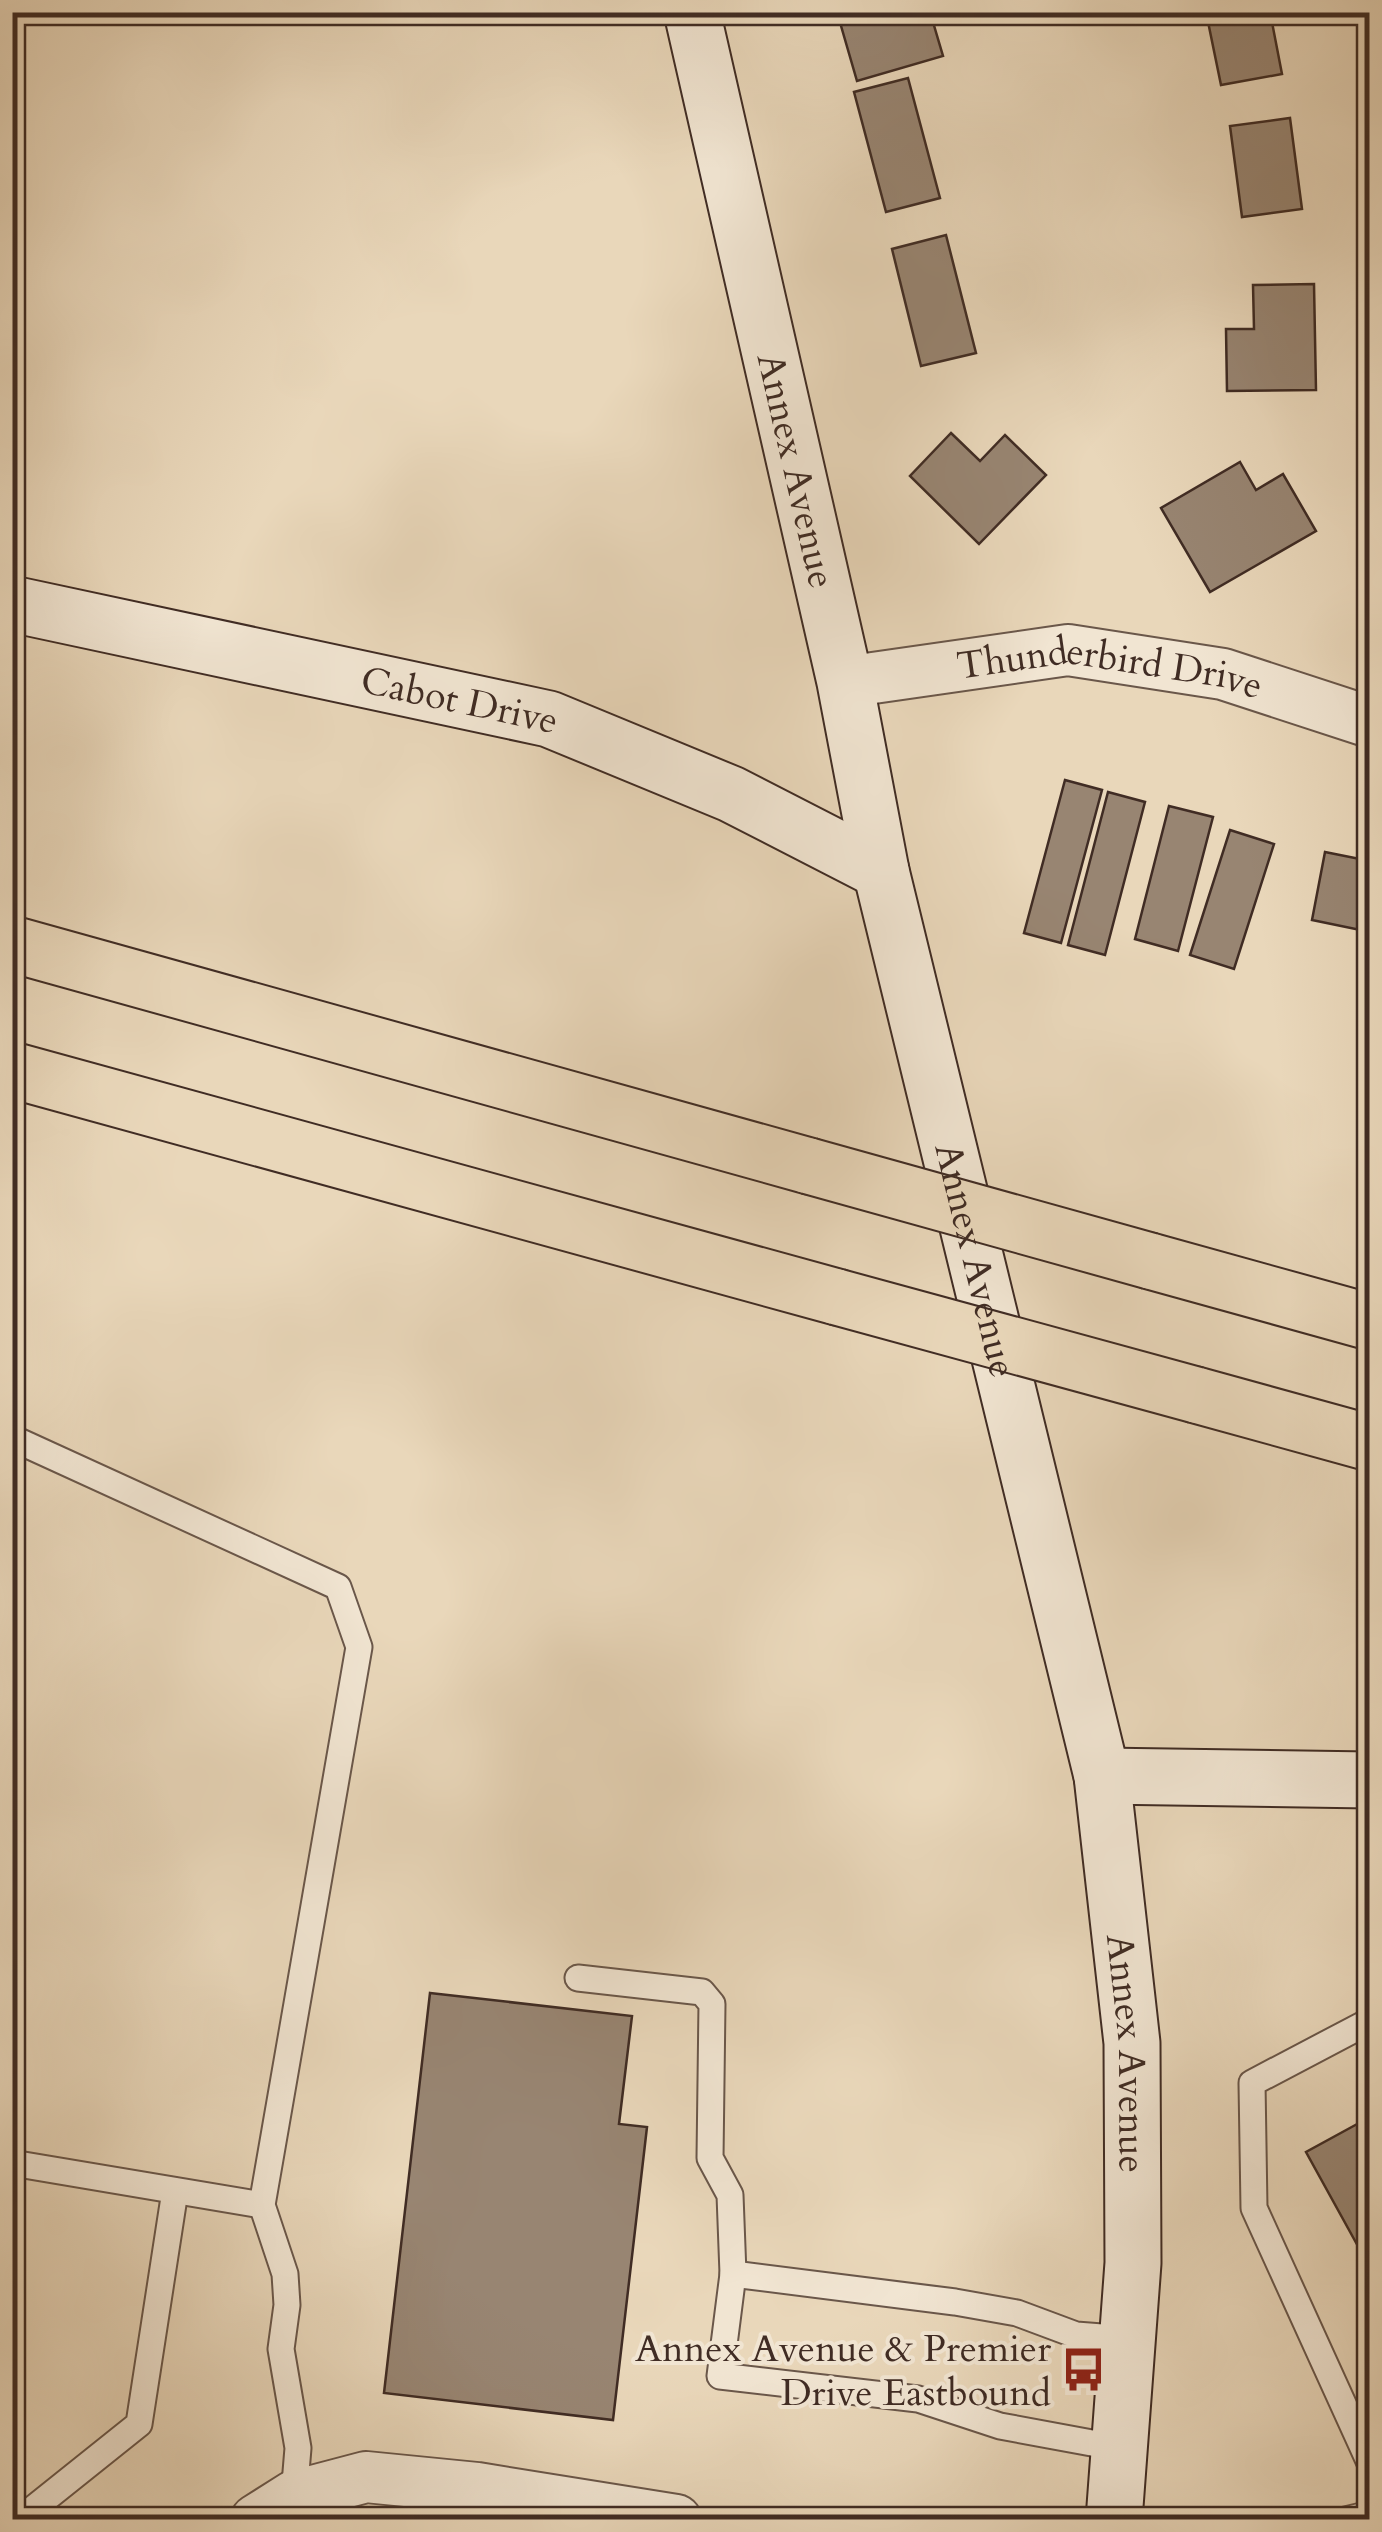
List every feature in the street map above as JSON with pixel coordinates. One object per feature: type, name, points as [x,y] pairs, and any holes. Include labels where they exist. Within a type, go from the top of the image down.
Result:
[{"type":"highway","points":[[12,944],[1370,1322]]},
{"type":"highway","points":[[12,1070],[1370,1443]]},
{"type":"street","name":"Annex Avenue","points":[[692,12],[846,682],[881,871],[1102,1776],[1132,2043],[1133,2263],[1114,2520]]},
{"type":"street","name":"Cabot Drive","points":[[12,604],[549,719],[730,794],[881,871]]},
{"type":"street","name":"Thunderbird Drive","points":[[846,682],[1068,650],[1223,674],[1370,722]]},
{"type":"street","points":[[1102,1776],[1370,1780]]},
{"type":"street","points":[[276,2510],[366,2477],[477,2488],[676,2520]]},
{"type":"lane","points":[[12,1438],[338,1587],[359,1647],[262,2205],[284,2274],[287,2305],[280,2349],[298,2448],[276,2510]]},
{"type":"lane","points":[[578,1978],[702,1992],[712,2004],[710,2158],[730,2195],[733,2274],[720,2376],[918,2398],[1000,2426],[1119,2448]]},
{"type":"lane","points":[[1370,2021],[1252,2084],[1254,2208],[1370,2463]]},
{"type":"lane","points":[[12,2163],[262,2205]]},
{"type":"lane","points":[[20,2520],[139,2424],[175,2192]]},
{"type":"lane","points":[[733,2274],[955,2302],[1017,2313],[1076,2335],[1128,2338]]},
{"type":"lane","points":[[1345,2520],[1370,2514]]},
{"type":"building","points":[[837,12],[930,12],[943,56],[857,81]]},
{"type":"building","points":[[1206,12],[1270,12],[1282,74],[1221,85]]},
{"type":"building","points":[[908,78],[940,198],[886,212],[854,92]]},
{"type":"building","points":[[1290,118],[1302,209],[1242,217],[1230,126]]},
{"type":"building","points":[[946,235],[976,353],[921,366],[892,249]]},
{"type":"building","points":[[1314,284],[1316,390],[1227,391],[1226,329],[1254,329],[1253,285]]},
{"type":"building","points":[[951,433],[980,461],[1005,435],[1046,475],[979,544],[910,476]]},
{"type":"building","points":[[1240,462],[1256,490],[1283,474],[1316,531],[1210,592],[1161,508]]},
{"type":"building","points":[[1065,780],[1102,790],[1061,943],[1024,933]]},
{"type":"building","points":[[1108,792],[1145,802],[1105,955],[1068,945]]},
{"type":"building","points":[[1169,806],[1213,817],[1178,951],[1135,939]]},
{"type":"building","points":[[1230,830],[1274,844],[1234,969],[1190,955]]},
{"type":"building","points":[[1325,852],[1370,861],[1370,932],[1312,920]]},
{"type":"building","points":[[430,1993],[632,2016],[619,2124],[647,2127],[613,2420],[384,2393]]},
{"type":"building","points":[[1370,2117],[1370,2268],[1306,2152]]},
{"type":"place","name":"Annex Avenue & Premier Drive Eastbound","points":[[1084,2370]]}]
